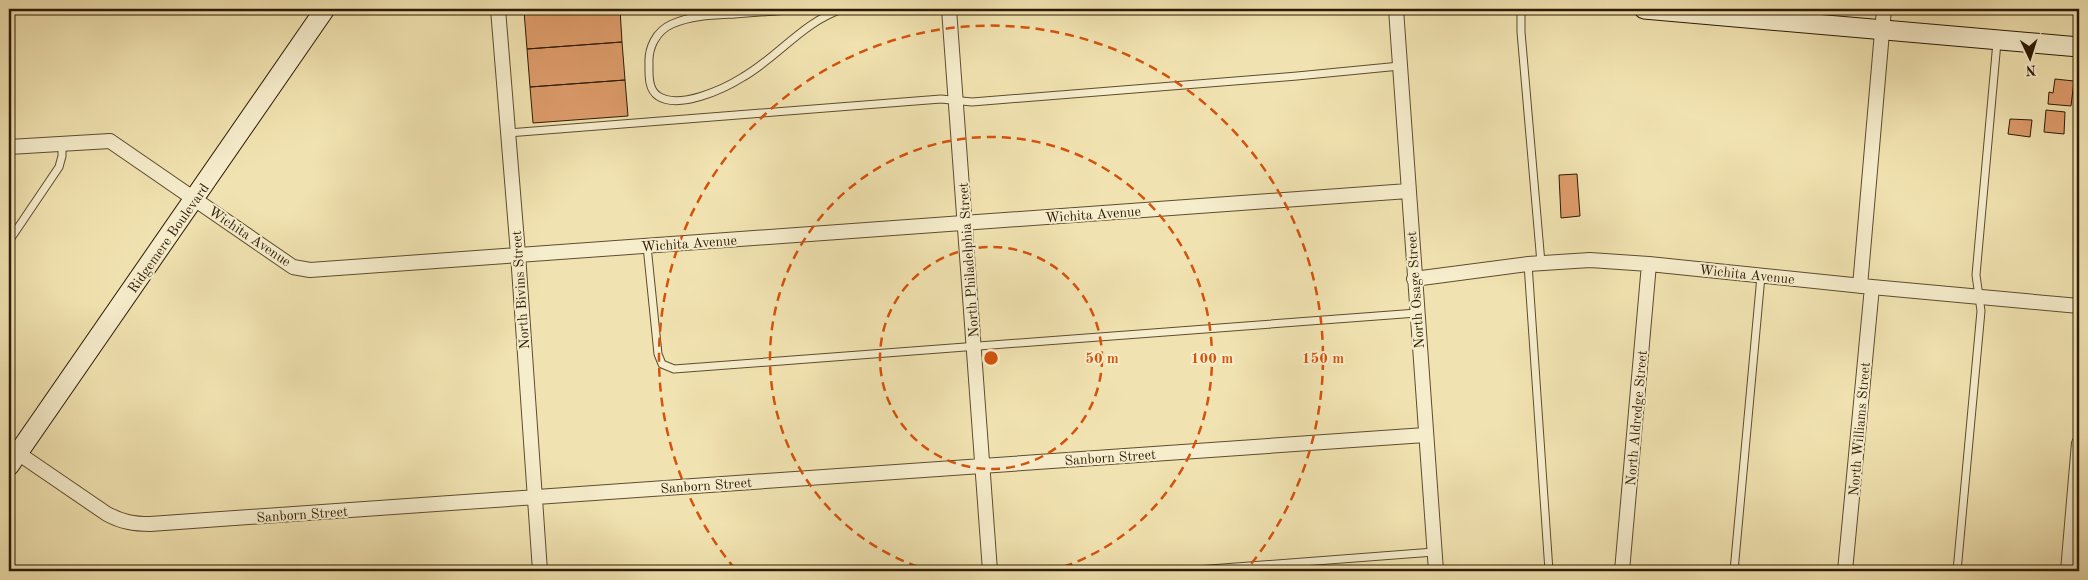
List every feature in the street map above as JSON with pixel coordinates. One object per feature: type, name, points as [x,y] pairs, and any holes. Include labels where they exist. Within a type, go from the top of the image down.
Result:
[{"type":"main road","name":"Ridgemere Boulevard","points":[[12,456],[196,199],[325,9]]},
{"type":"main road","points":[[1644,9],[2079,47]]},
{"type":"street","name":"North Bivins Street","points":[[498,9],[518,254],[540,571]]},
{"type":"street","name":"North Philadelphia Street","points":[[949,9],[990,571]]},
{"type":"street","name":"North Osage Street","points":[[1396,9],[1436,571]]},
{"type":"street","name":"North Williams Street","points":[[1845,571],[1884,9]]},
{"type":"street","name":"Wichita Avenue","points":[[9,147],[110,142],[301,270],[1408,191]]},
{"type":"street","name":"Wichita Avenue","points":[[1414,279],[1534,263],[1590,260],[1650,264],[1866,287],[2079,306]]},
{"type":"street","name":"North Aldredge Street","points":[[1622,571],[1650,264]]},
{"type":"street","name":"Sanborn Street","points":[[12,456],[107,514],[121,521],[134,524],[1425,435]]},
{"type":"street","points":[[2068,571],[2079,443]]},
{"type":"lane","points":[[811,9],[694,17],[670,25],[653,40],[648,54],[650,84],[656,95],[669,101],[688,100],[710,94],[744,77],[807,28],[830,13],[843,9]]},
{"type":"lane","points":[[1521,9],[1549,571]]},
{"type":"lane","points":[[1957,571],[1981,311],[1976,275],[1997,40]]},
{"type":"lane","points":[[507,133],[941,99],[972,102],[1277,78],[1400,66]]},
{"type":"lane","points":[[9,241],[59,167],[62,156],[62,143]]},
{"type":"lane","points":[[647,246],[658,354],[662,364],[674,369],[1417,313]]},
{"type":"lane","points":[[1734,571],[1761,276]]},
{"type":"lane","points":[[1183,571],[1434,552]]},
{"type":"building","points":[[620,9],[622,42],[527,49],[524,11]]},
{"type":"building","points":[[622,42],[625,80],[530,87],[527,49]]},
{"type":"building","points":[[2055,79],[2074,81],[2071,106],[2048,104],[2049,92],[2053,93]]},
{"type":"building","points":[[625,80],[628,116],[533,123],[530,87]]},
{"type":"building","points":[[2046,110],[2065,112],[2064,134],[2044,132]]},
{"type":"building","points":[[2010,119],[2032,120],[2030,137],[2008,134]]},
{"type":"building","points":[[1577,174],[1580,216],[1561,218],[1559,175]]}]
